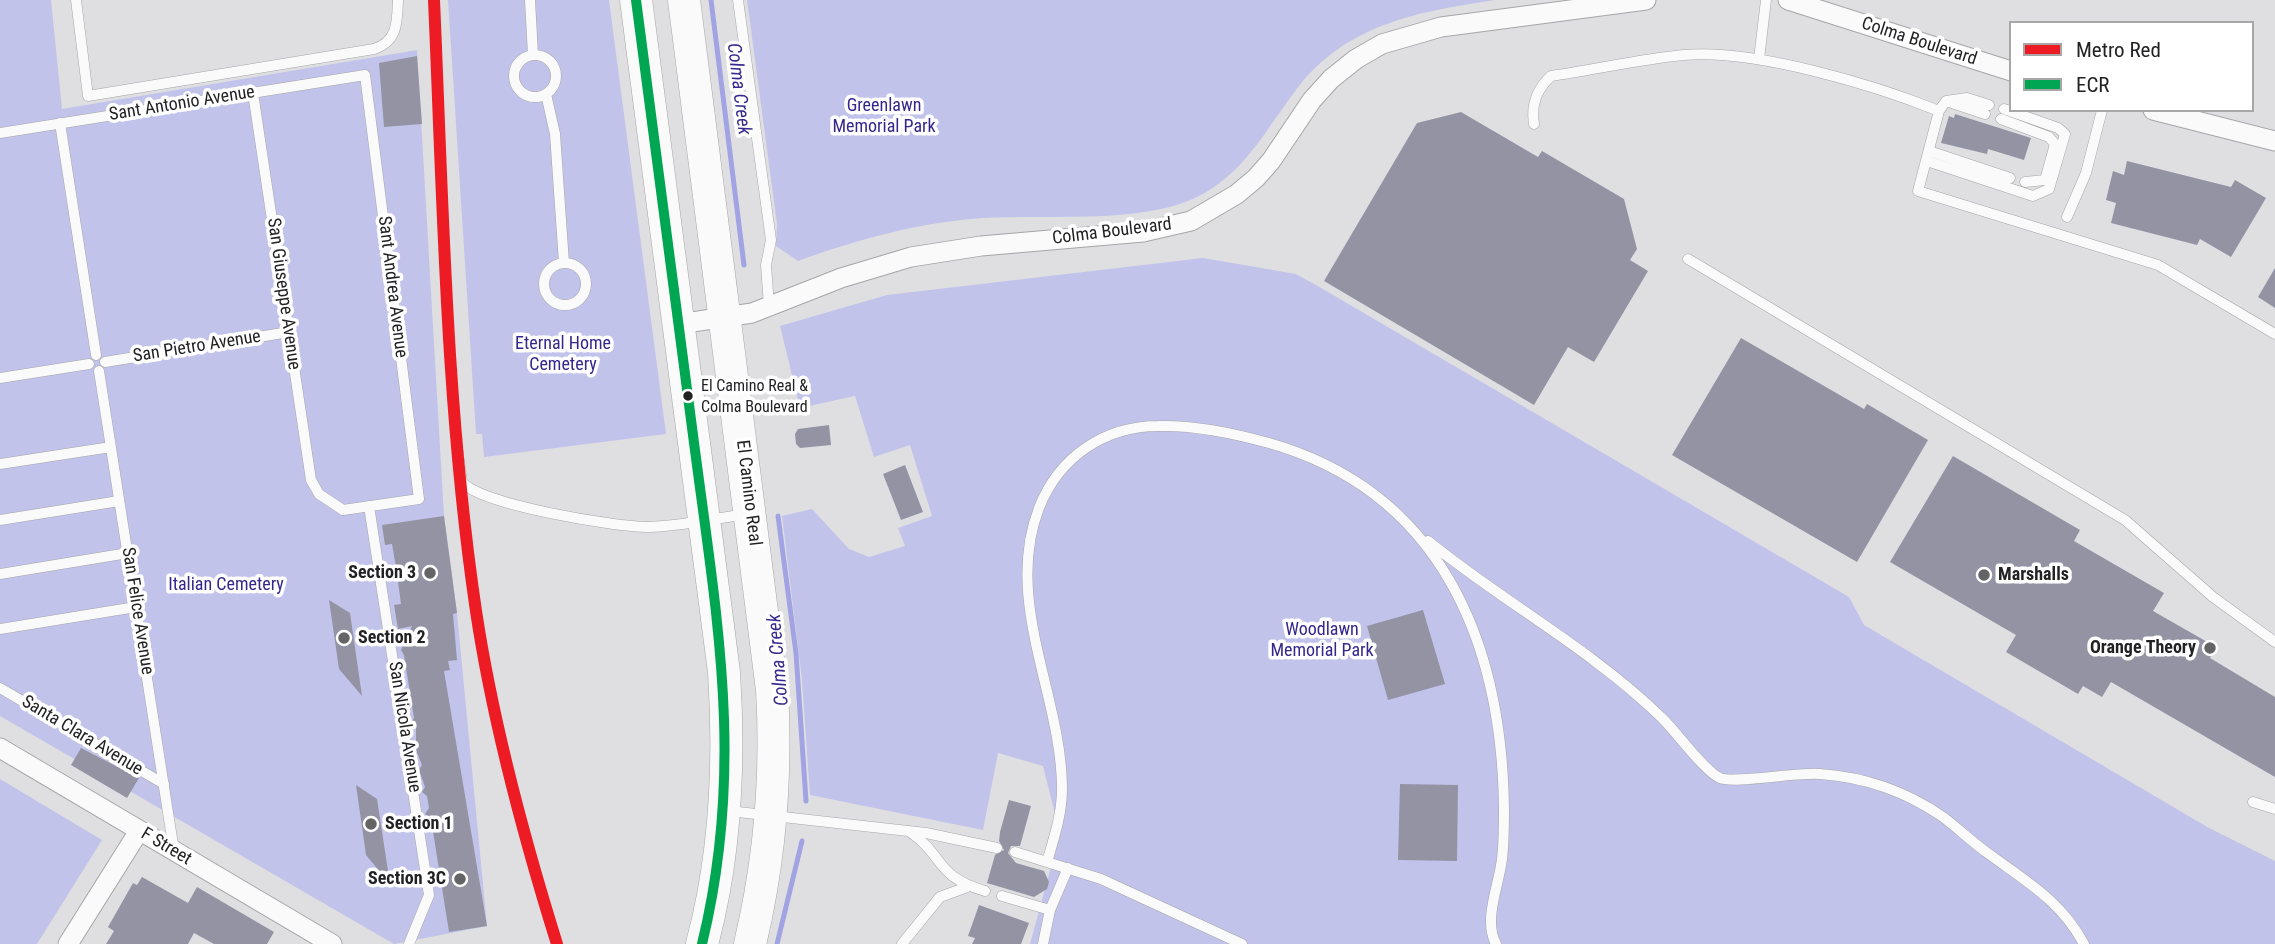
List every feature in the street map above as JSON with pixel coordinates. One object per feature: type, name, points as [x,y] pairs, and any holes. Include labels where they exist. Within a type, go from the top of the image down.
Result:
[{"type":"main road","points":[[636,0],[705,520],[726,701],[725,811],[716,882],[702,944]]},
{"type":"main road","name":"El Camino Real","points":[[684,0],[772,690],[772,815],[750,944]]},
{"type":"street","name":"Colma Boulevard","points":[[679,324],[725,318],[769,306],[841,278],[911,257],[981,246],[1143,232],[1191,221],[1237,194],[1256,178],[1271,161],[1312,100],[1331,79],[1356,59],[1382,44],[1441,27],[1605,3],[1646,0]]},
{"type":"street","name":"Colma Boulevard","points":[[1788,0],[2009,70]]},
{"type":"street","points":[[2161,112],[2275,141]]},
{"type":"street","name":"F Street","points":[[0,748],[332,944]]},
{"type":"street","points":[[68,944],[139,831]]},
{"type":"lane","points":[[76,0],[88,96],[374,49],[387,44],[395,33],[398,0]]},
{"type":"lane","points":[[530,0],[533,55]]},
{"type":"lane","points":[[738,0],[771,240],[766,265],[769,306]]},
{"type":"lane","points":[[1759,59],[1766,0]]},
{"type":"lane","points":[[533,55],[549,61],[555,72],[554,85],[546,94],[528,96],[515,82],[519,62],[533,55]]},
{"type":"lane","points":[[1534,124],[1532,109],[1541,86],[1551,76],[1685,55],[1759,59],[1908,99],[1939,111]]},
{"type":"lane","name":"Sant Antonio Avenue","points":[[0,133],[365,75]]},
{"type":"lane","name":"Sant Andrea Avenue","points":[[365,75],[419,499],[369,506]]},
{"type":"lane","name":"San Giuseppe Avenue","points":[[253,93],[311,480],[319,494],[343,510],[369,506]]},
{"type":"lane","points":[[546,94],[555,134],[564,263]]},
{"type":"lane","points":[[1987,110],[1946,101],[1939,111],[1918,191],[2158,265],[2275,334]]},
{"type":"lane","points":[[2067,217],[2086,173],[2101,112]]},
{"type":"lane","points":[[1928,156],[2033,195],[2049,189],[2065,134],[2058,128],[2002,114],[2049,137],[2055,144],[2045,180],[2025,182]]},
{"type":"lane","points":[[0,378],[89,364],[99,371],[106,362],[96,355],[60,123]]},
{"type":"lane","points":[[1928,156],[2010,178]]},
{"type":"lane","points":[[1688,259],[2125,520],[2210,595],[2275,642]]},
{"type":"lane","points":[[564,263],[580,269],[587,285],[579,300],[566,305],[554,302],[544,288],[549,270],[564,263]]},
{"type":"lane","name":"San Pietro Avenue","points":[[106,362],[289,332]]},
{"type":"lane","points":[[89,364],[91,358],[96,355]]},
{"type":"lane","name":"San Felice Avenue","points":[[99,371],[174,852]]},
{"type":"lane","points":[[1047,862],[1062,800],[1062,776],[1055,726],[1032,620],[1029,560],[1040,505],[1057,475],[1077,453],[1105,436],[1139,427],[1175,426],[1235,434],[1293,450],[1347,474],[1381,497],[1411,527],[1505,600],[1625,683],[1664,719],[1714,775],[1729,781],[1775,774],[1840,776],[1905,795],[1945,818],[1986,852],[2046,894],[2069,918],[2084,944]]},
{"type":"lane","points":[[0,464],[111,446]]},
{"type":"lane","points":[[457,446],[462,482],[484,496],[623,526],[652,527],[751,514]]},
{"type":"lane","points":[[0,520],[119,501]]},
{"type":"lane","name":"San Nicola Avenue","points":[[369,506],[429,895],[409,944]]},
{"type":"lane","points":[[1411,527],[1443,569],[1461,604],[1481,657],[1493,702],[1504,789],[1502,860],[1491,932],[1496,944]]},
{"type":"lane","points":[[0,574],[128,553]]},
{"type":"lane","points":[[0,629],[136,607]]},
{"type":"lane","name":"Santa Clara Avenue","points":[[0,688],[164,785]]},
{"type":"lane","points":[[2253,802],[2275,809]]},
{"type":"lane","points":[[725,811],[906,830],[998,848]]},
{"type":"lane","points":[[906,830],[926,845],[947,874],[985,891]]},
{"type":"lane","points":[[1015,852],[1132,892],[1242,944]]},
{"type":"lane","points":[[1043,944],[1050,910],[1068,868]]},
{"type":"lane","points":[[902,944],[940,897],[960,887],[971,887]]},
{"type":"lane","points":[[1002,896],[1050,910]]},
{"type":"green space","name":"Italian Cemetery","points":[[0,0],[51,0],[62,109],[417,50],[444,516],[457,613],[487,926],[394,944],[0,716]]},
{"type":"green space","name":"Eternal Home Cemetery","points":[[448,0],[609,0],[666,434],[484,457],[482,434],[476,434]]},
{"type":"green space","name":"Greenlawn Memorial Park","points":[[747,0],[1496,0],[1440,9],[1386,24],[1337,50],[1296,90],[1254,148],[1231,174],[1201,195],[1178,204],[1153,211],[1125,214],[983,218],[936,223],[865,239],[798,261],[776,246],[777,224]]},
{"type":"green space","name":"Woodlawn Memorial Park","points":[[1203,258],[1296,274],[1316,285],[1849,597],[1864,625],[2209,828],[2275,861],[2275,944],[1030,944],[1060,834],[1043,766],[998,753],[983,830],[810,795],[802,680],[782,516],[812,509],[849,549],[869,557],[905,546],[898,528],[932,516],[910,445],[874,457],[855,396],[800,408],[780,326],[887,295]]},
{"type":"green space","points":[[0,779],[102,840],[37,944],[0,944]]},
{"type":"building","points":[[417,56],[422,124],[384,127],[379,63]]},
{"type":"building","points":[[1461,112],[1538,157],[1542,151],[1624,199],[1637,249],[1630,260],[1648,271],[1594,362],[1568,347],[1534,405],[1324,281],[1417,123]]},
{"type":"building","points":[[1955,114],[2031,138],[2024,160],[1988,149],[1987,154],[1941,143],[1949,116],[1954,118]]},
{"type":"building","points":[[2127,161],[2231,187],[2235,180],[2266,198],[2231,257],[2200,239],[2197,245],[2111,223],[2116,203],[2106,200],[2113,171],[2124,175]]},
{"type":"building","points":[[2275,268],[2275,308],[2258,297]]},
{"type":"building","points":[[1741,338],[1864,409],[1867,404],[1928,440],[1857,562],[1672,455]]},
{"type":"building","points":[[829,425],[831,445],[800,448],[796,444],[795,434],[798,429]]},
{"type":"building","points":[[1953,456],[2080,530],[2074,541],[2164,593],[2153,611],[2216,647],[2210,658],[2275,697],[2275,777],[2111,682],[2102,697],[2083,686],[2078,694],[2006,652],[2016,635],[1890,562]]},
{"type":"building","points":[[905,465],[923,512],[901,520],[883,474]]},
{"type":"building","points":[[444,516],[457,613],[453,614],[457,660],[448,661],[450,670],[444,671],[487,926],[449,932],[431,819],[425,814],[429,808],[427,796],[422,792],[425,787],[419,770],[422,765],[416,750],[416,726],[411,723],[414,718],[401,650],[412,626],[398,629],[394,605],[401,604],[396,567],[392,544],[385,545],[382,525]]},
{"type":"building","name":"Section 2","points":[[329,600],[350,613],[362,696],[339,669]]},
{"type":"building","points":[[1423,610],[1445,684],[1388,700],[1367,626]]},
{"type":"building","points":[[81,748],[139,778],[127,798],[71,765]]},
{"type":"building","points":[[1400,784],[1458,785],[1457,861],[1398,860]]},
{"type":"building","name":"Section 1","points":[[356,785],[377,799],[390,884],[366,855]]},
{"type":"building","points":[[1009,800],[1031,806],[1020,846],[1011,846],[1008,853],[1016,863],[1044,871],[1049,882],[1047,889],[1034,897],[987,883],[995,855],[1004,850],[999,841]]},
{"type":"building","points":[[142,877],[188,903],[197,887],[274,932],[267,944],[214,944],[194,933],[188,944],[106,944],[114,931],[108,927],[133,883],[137,885]]},
{"type":"building","points":[[979,905],[1029,923],[1021,944],[972,944],[975,938],[968,936]]},
{"type":"waterway","name":"Colma Creek","points":[[711,0],[744,265]]},
{"type":"waterway","name":"Colma Creek","points":[[778,516],[796,653],[806,801]]},
{"type":"waterway","name":"Colma Creek","points":[[777,944],[802,841]]},
{"type":"metro line","name":"Red","points":[[434,0],[447,306],[466,535],[483,653],[500,737],[532,862],[557,944]]},
{"type":"transit line","name":"ECR","points":[[636,0],[718,627],[723,689],[725,751],[722,814],[715,878],[702,944]]},
{"type":"place","name":"El Camino Real & Colma Boulevard","points":[[688,396]]},
{"type":"place","name":"Section 3","points":[[430,573]]},
{"type":"place","name":"Marshalls","points":[[1984,575]]},
{"type":"place","name":"Section 2","points":[[344,638]]},
{"type":"place","name":"Orange Theory","points":[[2210,648]]},
{"type":"place","name":"Section 1","points":[[371,824]]},
{"type":"place","name":"Section 3C","points":[[460,879]]}]
